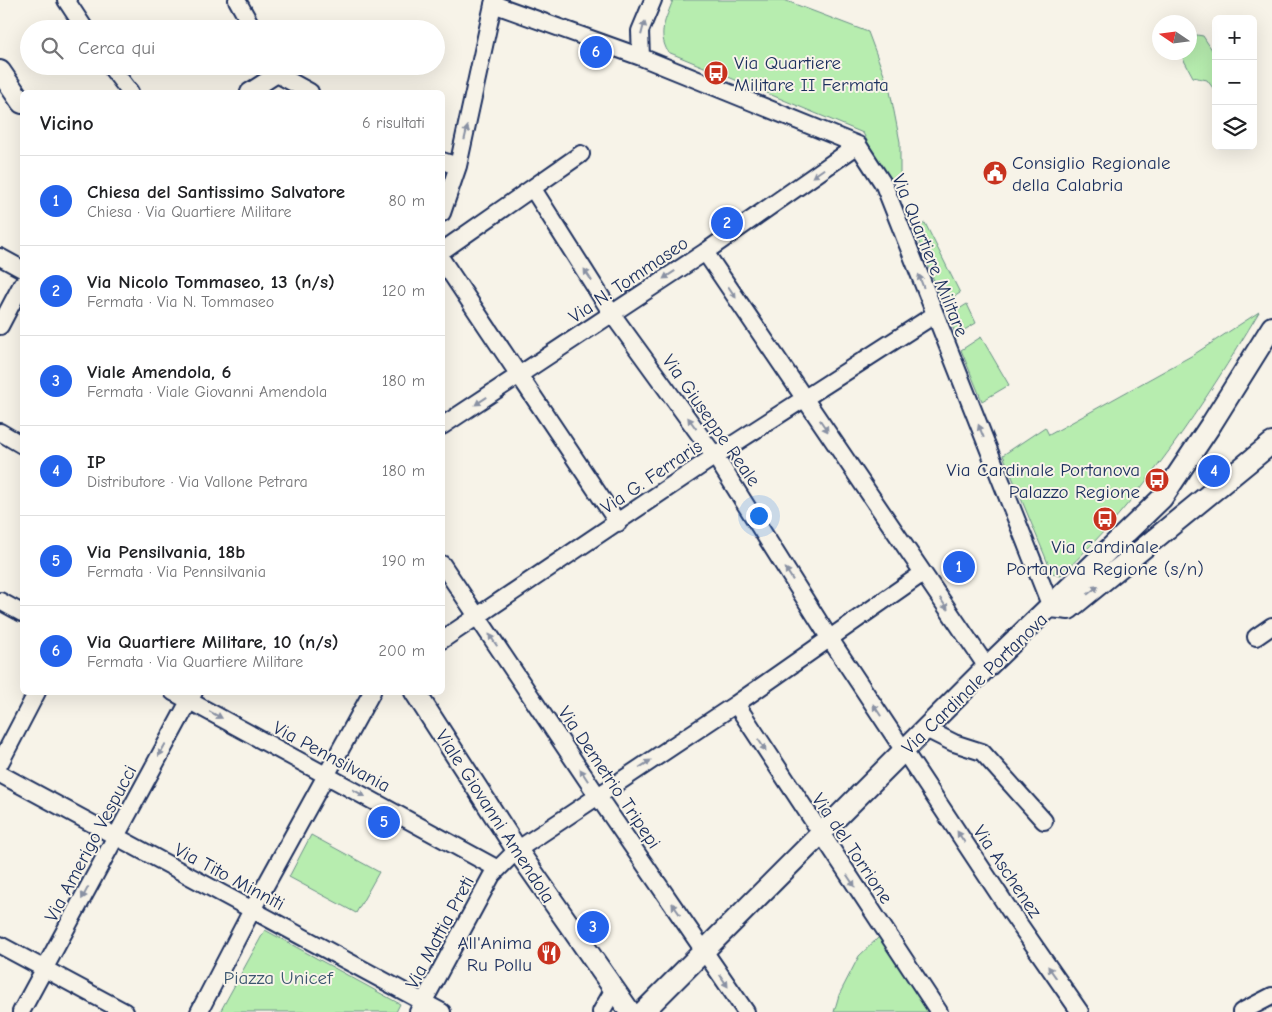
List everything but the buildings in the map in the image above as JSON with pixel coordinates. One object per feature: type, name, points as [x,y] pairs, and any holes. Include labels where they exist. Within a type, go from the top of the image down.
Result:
[{"type":"street","points":[[66,0],[79,20]]},
{"type":"street","points":[[237,0],[248,20]]},
{"type":"street","points":[[641,57],[640,31],[653,0]]},
{"type":"street","points":[[445,204],[458,166],[493,2],[641,57],[858,145]]},
{"type":"street","points":[[0,71],[20,100]]},
{"type":"street","points":[[117,75],[128,90]]},
{"type":"street","points":[[251,90],[269,75]]},
{"type":"street","points":[[283,75],[307,90]]},
{"type":"street","name":"Via N. Tommaseo","points":[[445,424],[705,252],[858,145]]},
{"type":"street","name":"Via Quartiere Militare","points":[[858,145],[884,185],[1051,607]]},
{"type":"street","points":[[445,249],[581,154]]},
{"type":"street","points":[[445,162],[458,166]]},
{"type":"street","name":"Via Giuseppe Reale","points":[[533,189],[612,314],[716,456],[830,639],[904,751]]},
{"type":"street","points":[[705,252],[987,667]]},
{"type":"street","points":[[0,257],[20,268]]},
{"type":"street","points":[[445,264],[618,522]]},
{"type":"street","points":[[0,326],[20,288]]},
{"type":"street","name":"Via G. Ferraris","points":[[445,638],[478,618],[716,456],[934,315]]},
{"type":"street","name":"Via Cardinale Portanova","points":[[643,1012],[703,949],[820,835],[987,667],[1162,498],[1272,327]]},
{"type":"street","points":[[0,432],[20,444]]},
{"type":"street","points":[[1051,607],[1069,609],[1272,443]]},
{"type":"street","points":[[1162,498],[1194,508]]},
{"type":"street","name":"Via Demetrio Tripepi","points":[[445,568],[746,1012]]},
{"type":"street","name":"Via Mattia Preti","points":[[421,1007],[492,875],[517,850],[736,704],[923,573]]},
{"type":"street","points":[[0,601],[20,612]]},
{"type":"street","points":[[1256,638],[1272,626]]},
{"type":"street","points":[[0,763],[35,695]]},
{"type":"street","points":[[199,1012],[252,910],[370,695]]},
{"type":"street","name":"Viale Giovanni Amendola","points":[[418,695],[517,850],[630,1012]]},
{"type":"street","name":"Via Pennsilvania","points":[[192,697],[326,775],[498,869]]},
{"type":"street","name":"Via Amerigo Vespucci","points":[[21,1012],[114,836],[192,697]]},
{"type":"street","name":"Via del Torrione","points":[[736,704],[820,835],[939,1012]]},
{"type":"street","points":[[926,729],[954,743],[982,752],[1044,820]]},
{"type":"street","name":"Via Aschenez","points":[[904,751],[1080,1012]]},
{"type":"street","name":"Via Tito Minniti","points":[[0,774],[252,910],[421,1007],[442,1012]]},
{"type":"street","points":[[0,945],[124,1012]]},
{"type":"street","points":[[601,1012],[614,989]]},
{"type":"street","points":[[1241,1012],[1272,996]]},
{"type":"green space","points":[[673,0],[784,0],[868,32],[890,91],[900,142],[900,178],[888,181],[863,133],[668,52],[663,39],[663,32],[665,20]]},
{"type":"green space","points":[[1197,35],[1203,36],[1212,50],[1212,87],[1207,80],[1193,77],[1184,60],[1197,60]]},
{"type":"green space","points":[[925,223],[960,293],[943,304],[914,229]]},
{"type":"green space","points":[[967,304],[976,323],[956,335],[948,316]]},
{"type":"green space","points":[[1259,312],[1216,382],[1144,483],[1118,515],[1061,575],[1052,573],[1003,455],[1045,427],[1049,435],[1193,355]]},
{"type":"green space","points":[[981,337],[1009,385],[982,401],[961,350]]},
{"type":"green space","points":[[311,835],[379,872],[356,913],[289,877]]},
{"type":"green space","name":"Piazza Unicef","points":[[265,930],[400,1004],[396,1012],[220,1012]]},
{"type":"green space","points":[[879,937],[930,1012],[834,1012],[839,995],[859,956]]},
{"type":"place","name":"Via Quartiere Militare, 10 (n/s)","points":[[596,52]]},
{"type":"place","name":"Via Quartiere Militare II Fermata","points":[[716,73]]},
{"type":"place","name":"Consiglio Regionale della Calabria","points":[[995,173]]},
{"type":"place","name":"Via Nicolo Tommaseo, 13 (n/s)","points":[[727,223]]},
{"type":"place","name":"IP","points":[[1214,471]]},
{"type":"place","name":"Via Cardinale Portanova Palazzo Regione","points":[[1157,480]]},
{"type":"place","name":"Via Cardinale Portanova Regione (s/n)","points":[[1105,519]]},
{"type":"place","name":"Chiesa del Santissimo Salvatore","points":[[959,567]]},
{"type":"place","name":"Via Pensilvania, 18b","points":[[384,822]]},
{"type":"place","name":"Viale Amendola, 6","points":[[593,927]]},
{"type":"place","name":"All'Anima Ru Pollu","points":[[549,953]]}]
